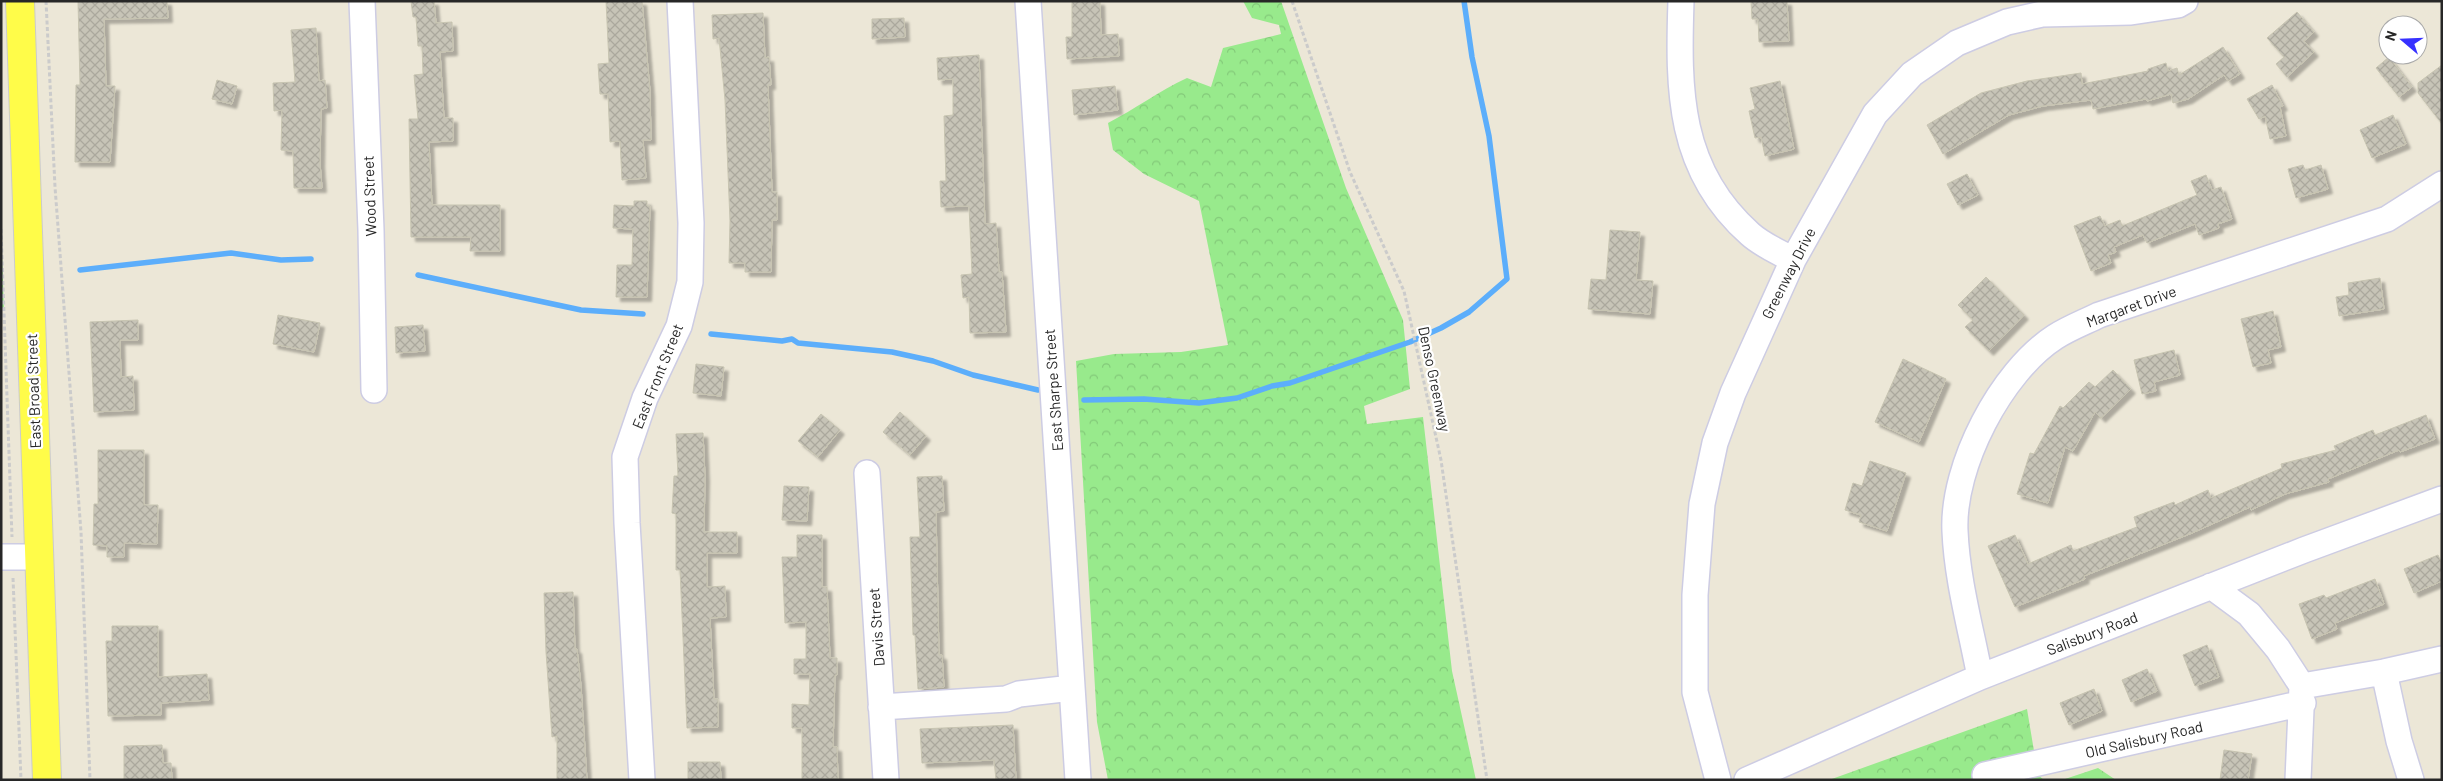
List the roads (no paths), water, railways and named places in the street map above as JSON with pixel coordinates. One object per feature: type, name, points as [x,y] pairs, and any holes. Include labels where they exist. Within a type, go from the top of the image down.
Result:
[{"type":"main road","name":"East Broad Street","points":[[20,1],[18,557],[47,780]]},
{"type":"street","name":"Wood Street","points":[[362,1],[371,230],[374,390]]},
{"type":"street","name":"East Front Street","points":[[642,780],[627,523],[626,457],[645,398],[679,326],[690,282],[691,223],[680,1]]},
{"type":"street","name":"East Sharpe Street","points":[[1028,1],[1078,780]]},
{"type":"street","points":[[1681,1],[1679,54],[1684,112],[1695,158],[1718,201],[1751,235],[1793,260]]},
{"type":"street","name":"Greenway Drive","points":[[1718,780],[1695,692],[1696,595],[1702,504],[1715,443],[1733,393],[1793,260],[1875,114],[1912,74],[1956,43],[2006,22],[2042,14],[2131,12],[2178,5],[2185,1]]},
{"type":"street","name":"Margaret Drive","points":[[1980,677],[1959,570],[1956,520],[1960,487],[1974,447],[1989,413],[2017,371],[2054,337],[2100,315],[2387,219],[2442,184]]},
{"type":"street","name":"Davis Street","points":[[866,474],[886,780]]},
{"type":"street","name":"Salisbury Road","points":[[1747,780],[1980,677],[2211,586],[2442,499]]},
{"type":"street","points":[[2211,586],[2249,614],[2278,650],[2303,695],[2298,780]]},
{"type":"street","name":"Old Salisbury Road","points":[[1985,775],[2303,695],[2384,672],[2442,659]]},
{"type":"street","points":[[2384,672],[2399,741],[2411,780]]},
{"type":"street","points":[[882,707],[1006,699],[1018,694],[1072,688]]},
{"type":"waterway","points":[[1084,400],[1144,399],[1199,403],[1237,398],[1272,386],[1290,383],[1410,342],[1441,328],[1469,312],[1507,279],[1489,136],[1472,57],[1464,1]]},
{"type":"waterway","points":[[80,270],[231,253],[281,260],[311,259]]},
{"type":"waterway","points":[[418,275],[581,310],[643,314]]},
{"type":"waterway","points":[[711,334],[782,341],[792,339],[798,343],[892,352],[933,361],[973,375],[1038,390]]}]
